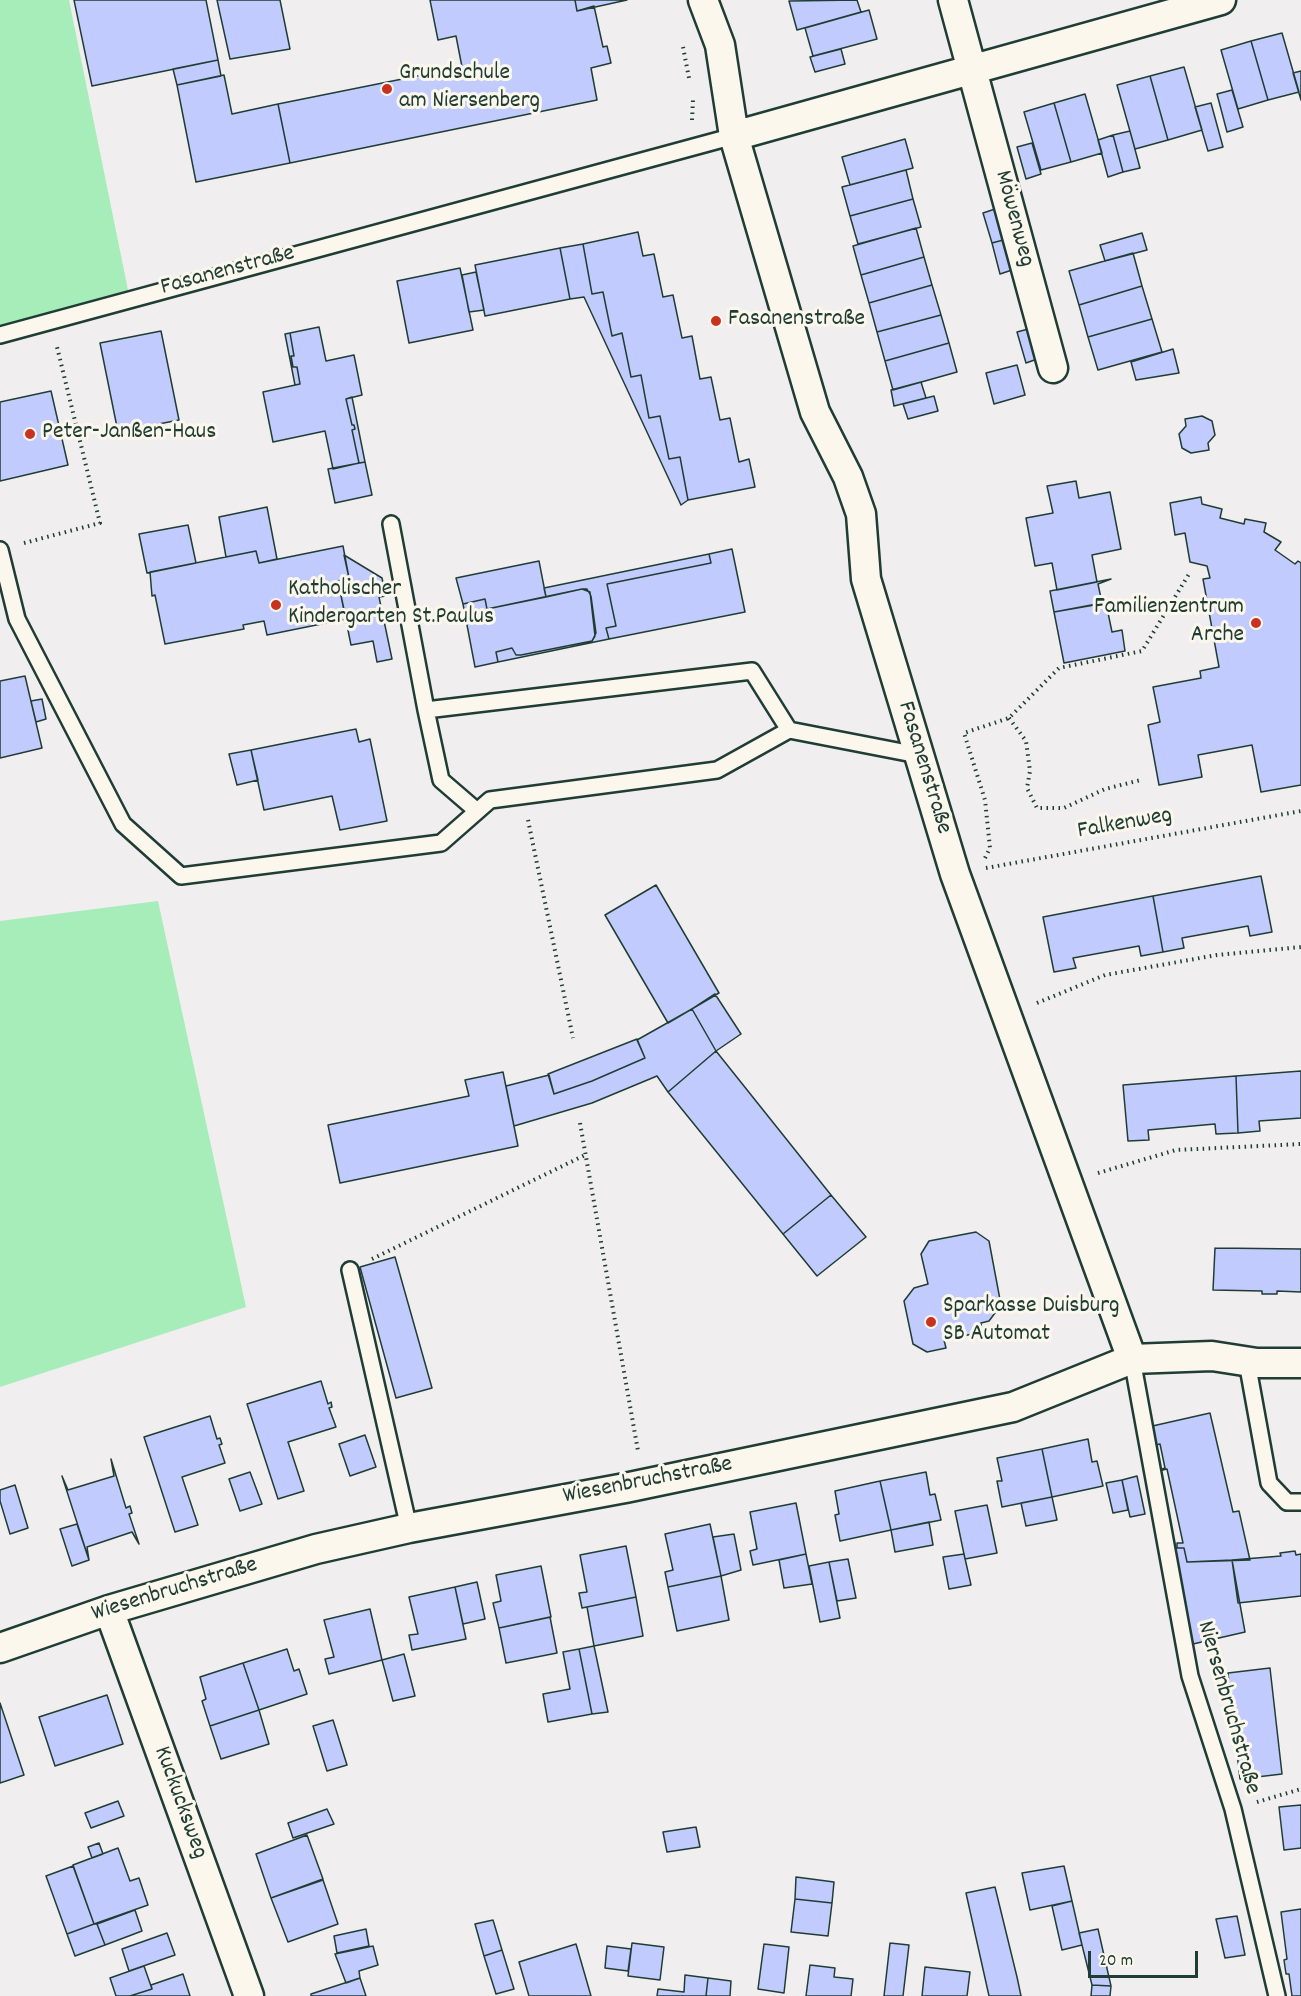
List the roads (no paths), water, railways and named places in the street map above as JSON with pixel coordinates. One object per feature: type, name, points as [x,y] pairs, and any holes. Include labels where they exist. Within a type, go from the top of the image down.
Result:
[{"type":"street","name":"Fasanenstraße","points":[[703,0],[720,45],[734,136],[814,412],[848,477],[861,514],[866,579],[955,874],[1132,1359]]},
{"type":"street","name":"Möwenweg","points":[[953,0],[1053,368]]},
{"type":"street","points":[[734,136],[1221,0]]},
{"type":"street","name":"Wiesenbruchstraße","points":[[0,1648],[108,1610],[316,1549],[409,1528],[644,1484],[1012,1407],[1132,1359],[1212,1356],[1247,1362],[1301,1363]]},
{"type":"street","name":"Kuckucksweg","points":[[108,1610],[249,1996]]},
{"type":"lane","name":"Fasanenstraße","points":[[0,335],[734,136]]},
{"type":"lane","points":[[391,524],[441,780],[477,812]]},
{"type":"lane","points":[[0,550],[17,619],[123,824],[181,876],[441,843],[490,800],[717,770],[789,729],[918,755]]},
{"type":"lane","points":[[426,710],[753,671],[789,729]]},
{"type":"lane","points":[[350,1270],[409,1528]]},
{"type":"lane","name":"Niersenbruchstraße","points":[[1132,1359],[1190,1676],[1233,1809],[1277,1996]]},
{"type":"lane","points":[[1247,1362],[1269,1483],[1287,1502],[1301,1502]]},
{"type":"place","name":"Grundschule am Niersenberg","points":[[387,89]]},
{"type":"place","name":"Fasanenstraße","points":[[716,321]]},
{"type":"place","name":"Peter-Janßen-Haus","points":[[30,434]]},
{"type":"place","name":"Katholischer Kindergarten St.Paulus","points":[[276,605]]},
{"type":"place","name":"Familienzentrum Arche","points":[[1256,623]]},
{"type":"place","name":"Sparkasse Duisburg SB Automat","points":[[931,1322]]}]
